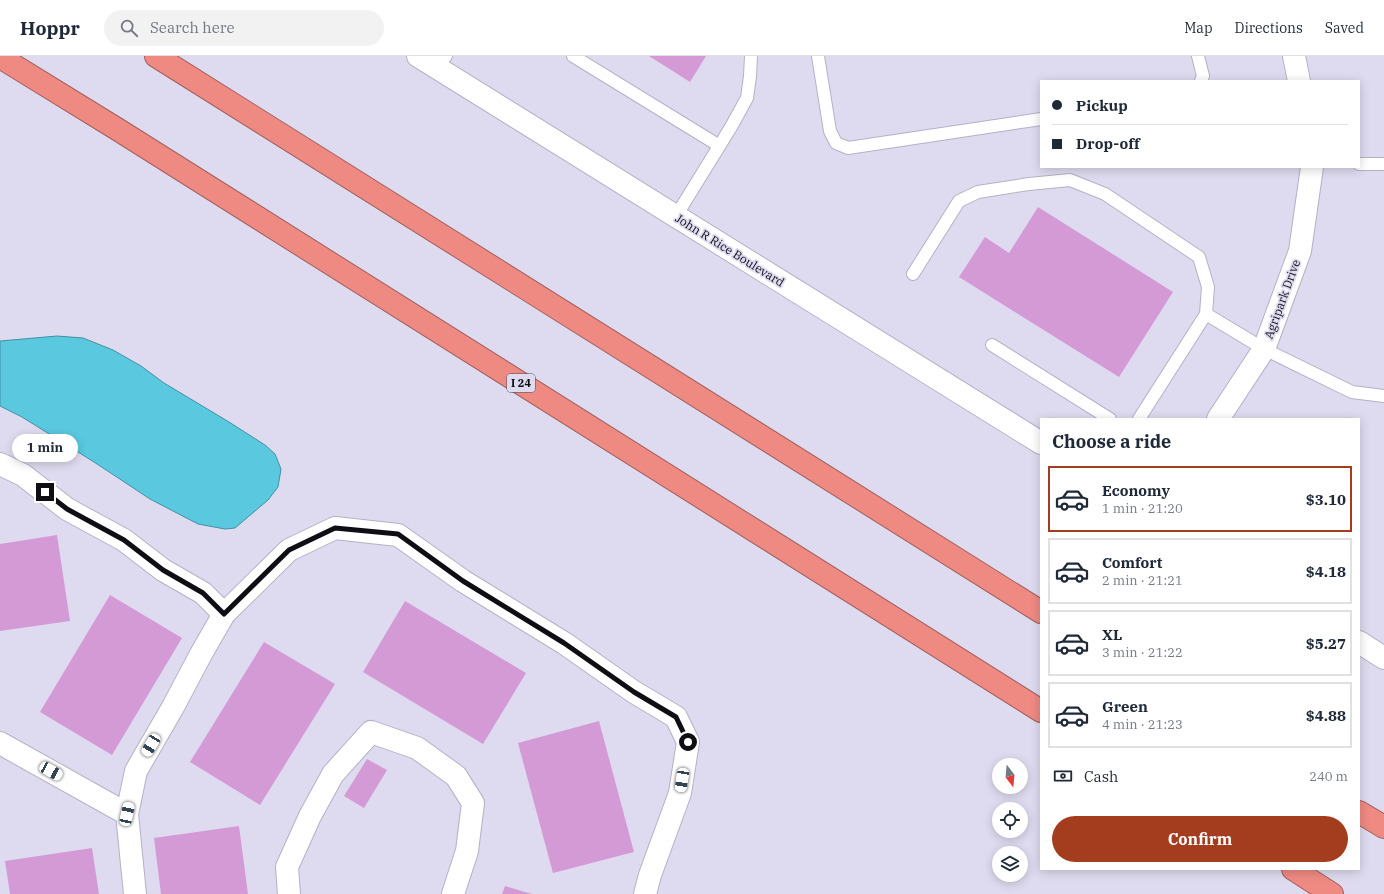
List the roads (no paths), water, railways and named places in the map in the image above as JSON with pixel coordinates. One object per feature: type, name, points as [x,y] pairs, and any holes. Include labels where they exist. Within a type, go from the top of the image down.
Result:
[{"type":"highway","points":[[156,56],[1040,611]]},
{"type":"highway","name":"I 24","points":[[0,57],[130,137],[1040,710]]},
{"type":"highway","points":[[1360,813],[1384,827]]},
{"type":"highway","points":[[1295,870],[1332,894]]},
{"type":"street","name":"John R Rice Boulevard","points":[[418,56],[442,62],[676,216],[1040,442]]},
{"type":"street","points":[[1294,56],[1300,80]]},
{"type":"street","name":"Agripark Drive","points":[[1219,418],[1264,349],[1300,251],[1312,168]]},
{"type":"street","points":[[0,464],[23,475],[67,509],[124,540],[163,570],[203,593],[224,614]]},
{"type":"street","points":[[135,894],[127,814],[136,771],[224,614],[289,550],[335,528],[398,534],[463,581],[564,643],[634,692],[676,717],[688,742],[680,793],[650,875],[645,894]]},
{"type":"street","points":[[1360,643],[1384,658]]},
{"type":"street","points":[[289,894],[287,867],[310,816],[333,774],[371,732],[417,748],[456,776],[473,803],[467,851],[453,894]]},
{"type":"street","points":[[0,743],[127,814]]},
{"type":"lane","points":[[573,56],[718,146]]},
{"type":"lane","points":[[676,216],[731,127],[747,98],[751,56]]},
{"type":"lane","points":[[818,56],[830,131],[836,143],[848,148],[1040,119]]},
{"type":"lane","points":[[1198,56],[1203,76],[1201,80]]},
{"type":"lane","points":[[1360,164],[1384,164]]},
{"type":"lane","points":[[913,274],[959,201],[978,192],[1028,184],[1070,180],[1105,194],[1199,257],[1208,287],[1206,314],[1140,418]]},
{"type":"lane","points":[[1206,314],[1264,349],[1352,392],[1384,396]]},
{"type":"lane","points":[[992,344],[1108,418]]},
{"type":"water","points":[[57,336],[83,338],[113,350],[141,366],[164,383],[265,445],[275,454],[281,469],[278,487],[268,500],[235,528],[225,529],[198,524],[150,499],[22,417],[0,406],[0,341]]}]
